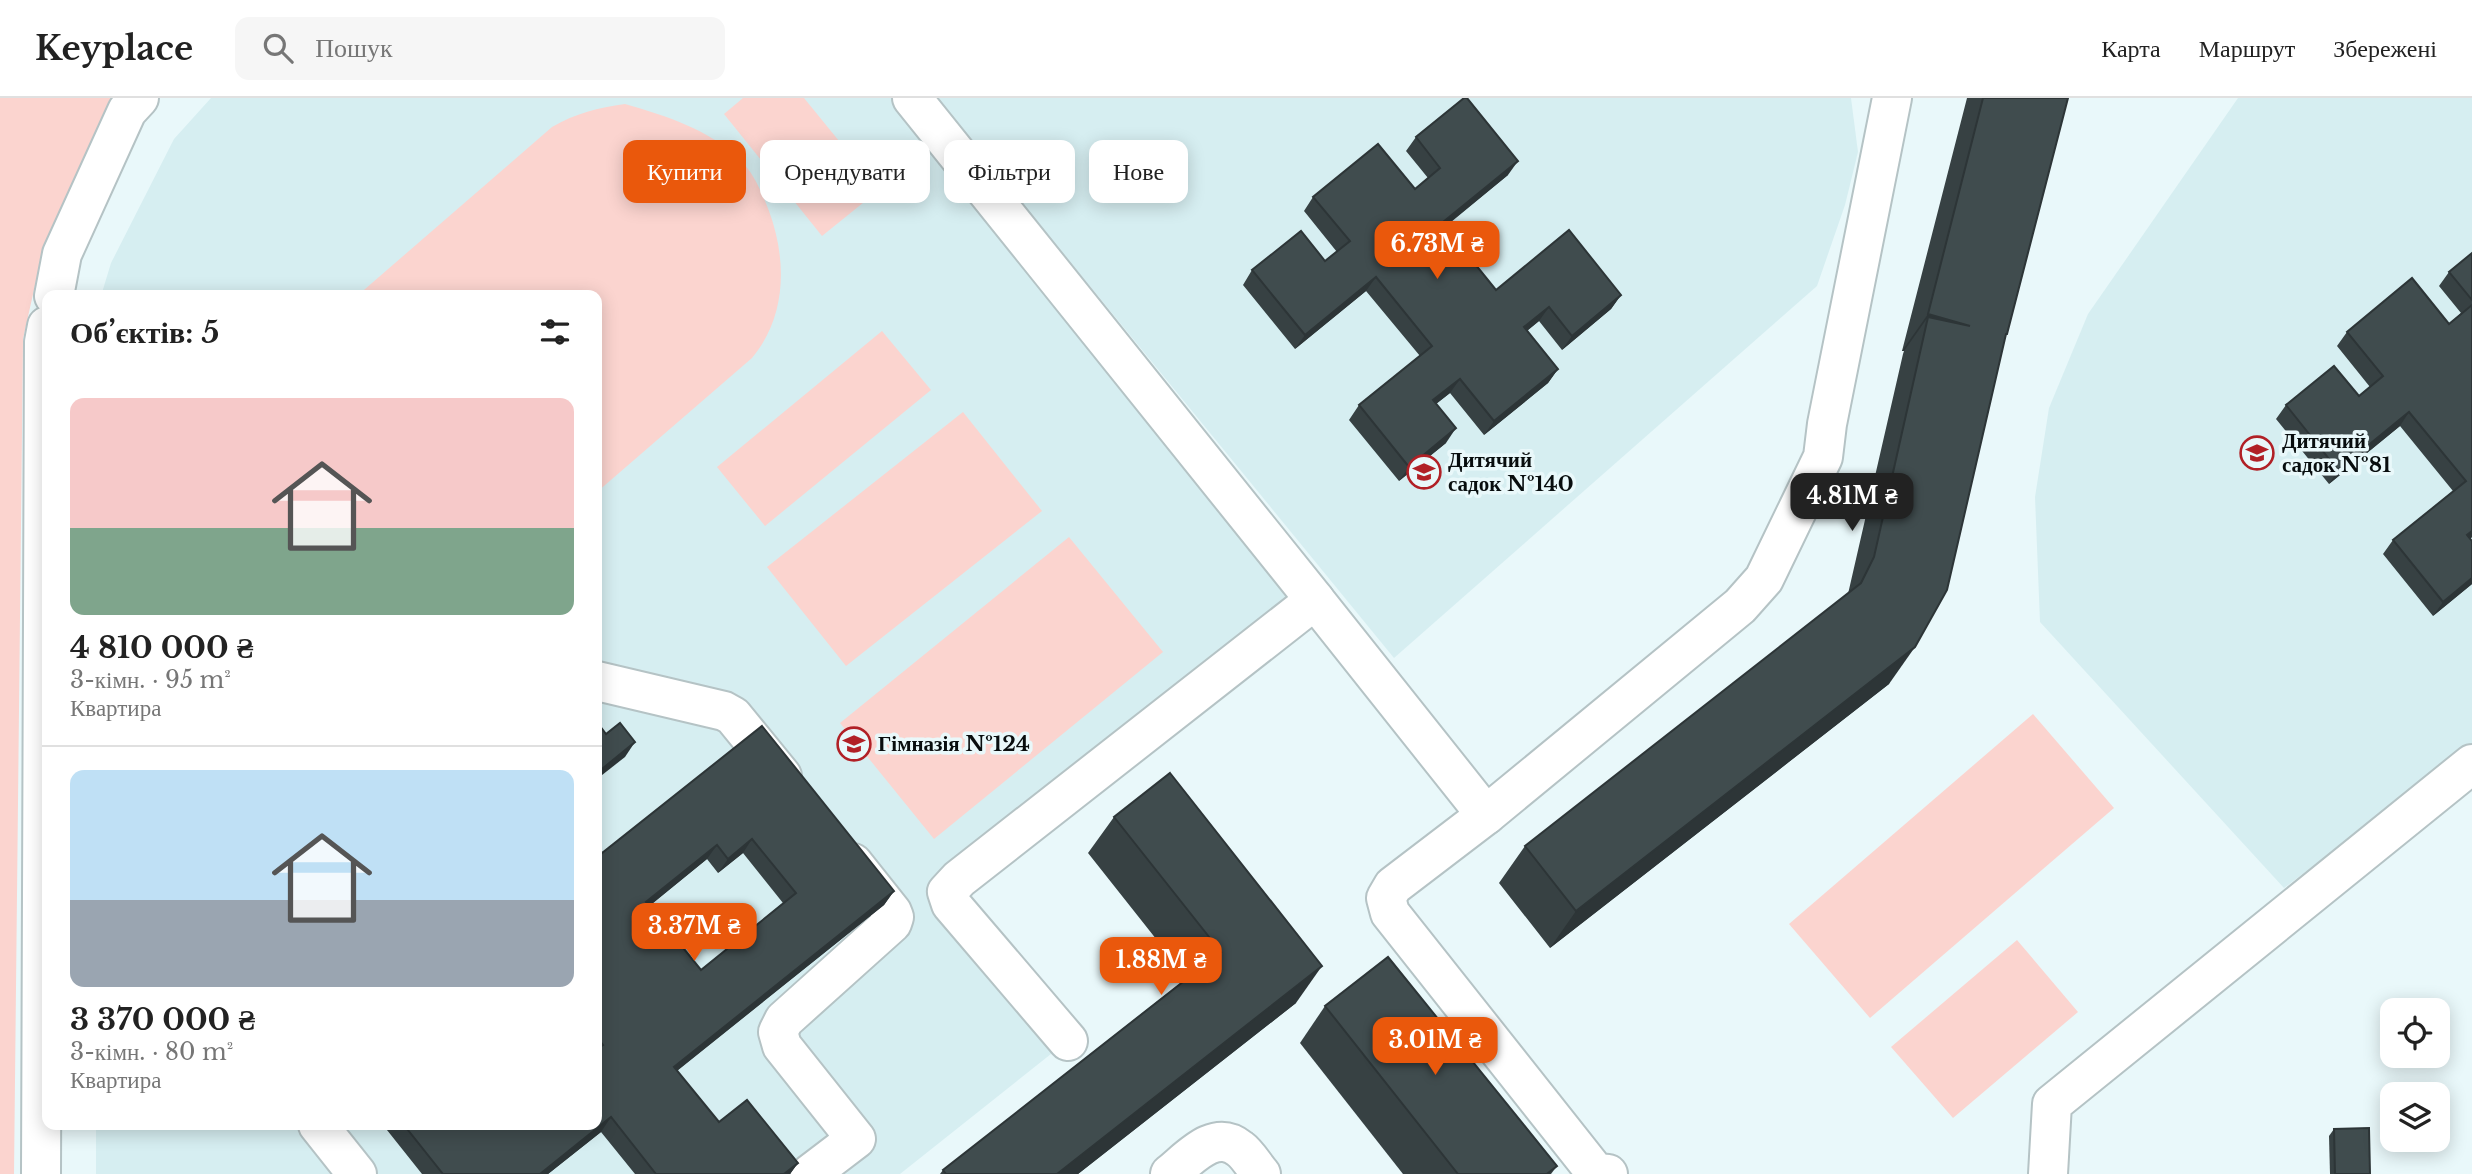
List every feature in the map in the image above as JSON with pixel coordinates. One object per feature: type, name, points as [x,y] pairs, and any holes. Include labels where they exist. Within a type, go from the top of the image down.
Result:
[{"type":"street","points":[[55,290],[62,254],[127,111],[139,98]]},
{"type":"street","points":[[912,98],[1486,816]]},
{"type":"street","points":[[1600,1174],[1390,913],[1386,898],[1393,886],[1486,816],[1740,606],[1764,579],[1822,457],[1892,98]]},
{"type":"street","points":[[1068,1041],[951,904],[947,892],[959,879],[1315,600]]},
{"type":"street","points":[[602,682],[724,711],[733,716],[800,798]]},
{"type":"street","points":[[2048,1174],[2052,1104],[2472,764]]},
{"type":"street","points":[[810,1174],[856,1139],[782,1046],[778,1032],[784,1020],[892,923],[894,917],[834,839]]},
{"type":"street","points":[[41,1174],[42,1094]]},
{"type":"street","points":[[322,1130],[357,1174]]},
{"type":"street","points":[[1170,1174],[1210,1142],[1227,1142],[1240,1149],[1261,1174]]},
{"type":"shaded area","points":[[0,98],[111,98],[44,245],[23,339],[14,1174],[0,1174]]},
{"type":"shaded area","name":"Гімназія №124","points":[[211,98],[897,98],[944,157],[944,203],[981,203],[1296,597],[926,891],[1056,1050],[900,1174],[96,1174],[96,1130],[602,1130],[602,290],[103,290],[111,263],[174,139]]},
{"type":"shaded area","points":[[743,98],[804,98],[838,140],[760,140],[760,159],[724,114]]},
{"type":"shaded area","name":"Дитячий садок №140","points":[[936,98],[1851,98],[1858,152],[1845,205],[1817,286],[1394,658],[1022,203],[1075,203],[1075,140],[970,140]]},
{"type":"shaded area","name":"Дитячий садок №81","points":[[2238,98],[2472,98],[2472,746],[2284,888],[2040,622],[2035,497],[2049,408],[2088,314]]},
{"type":"shaded area","points":[[625,104],[671,119],[715,140],[623,140],[623,203],[746,203],[746,166],[760,190],[760,203],[766,203],[769,211],[781,268],[778,306],[764,342],[752,358],[602,488],[602,290],[364,290],[552,127],[587,112]]},
{"type":"shaded area","points":[[795,203],[863,203],[822,236]]},
{"type":"shaded area","points":[[882,331],[931,390],[765,526],[717,467]]},
{"type":"shaded area","points":[[963,412],[1042,511],[846,666],[767,567]]},
{"type":"shaded area","points":[[1069,537],[1163,652],[934,839],[840,723]]},
{"type":"shaded area","points":[[2033,714],[2114,808],[1870,1018],[1789,924]]},
{"type":"shaded area","points":[[2017,940],[2078,1012],[1953,1118],[1891,1047]]},
{"type":"building","points":[[1467,98],[1518,161],[1442,223],[1496,290],[1569,230],[1621,295],[1572,336],[1549,307],[1524,327],[1558,369],[1494,421],[1460,379],[1433,400],[1456,428],[1409,467],[1359,405],[1432,346],[1376,277],[1305,335],[1252,270],[1301,231],[1325,261],[1350,241],[1313,197],[1378,144],[1415,189],[1440,168],[1416,137]]},
{"type":"building","points":[[1983,98],[2068,98],[2006,334],[1947,590],[1915,647],[1576,911],[1525,846],[1861,583],[1874,557],[1928,317],[1970,326],[1928,314]]},
{"type":"building","points":[[2472,253],[2472,300],[2449,272]]},
{"type":"building","points":[[2412,278],[2449,324],[2472,305],[2472,531],[2467,535],[2472,541],[2472,578],[2443,602],[2393,540],[2466,481],[2409,412],[2338,470],[2286,405],[2334,366],[2359,396],[2383,376],[2347,332]]},
{"type":"building","points":[[620,723],[635,742],[602,769],[602,729],[606,734]]},
{"type":"building","points":[[762,726],[894,891],[674,1067],[719,1122],[747,1100],[798,1163],[784,1174],[656,1174],[611,1117],[602,1124],[602,853]],"holes":[[[752,839],[796,893],[701,970],[646,902],[717,845],[728,859]]]},
{"type":"building","points":[[1170,773],[1322,966],[1057,1174],[946,1174],[943,1170],[1221,952],[1114,817]]},
{"type":"building","points":[[1388,957],[1557,1166],[1549,1174],[1458,1174],[1325,1006]]},
{"type":"building","points":[[2369,1128],[2370,1174],[2335,1174],[2334,1129]]},
{"type":"building","points":[[408,1130],[595,1130],[540,1174],[443,1174]]},
{"type":"place","name":"Дитячий садок №81","points":[[2257,453]]},
{"type":"place","name":"Дитячий садок №140","points":[[1424,472]]},
{"type":"place","name":"Гімназія №124","points":[[854,744]]}]
